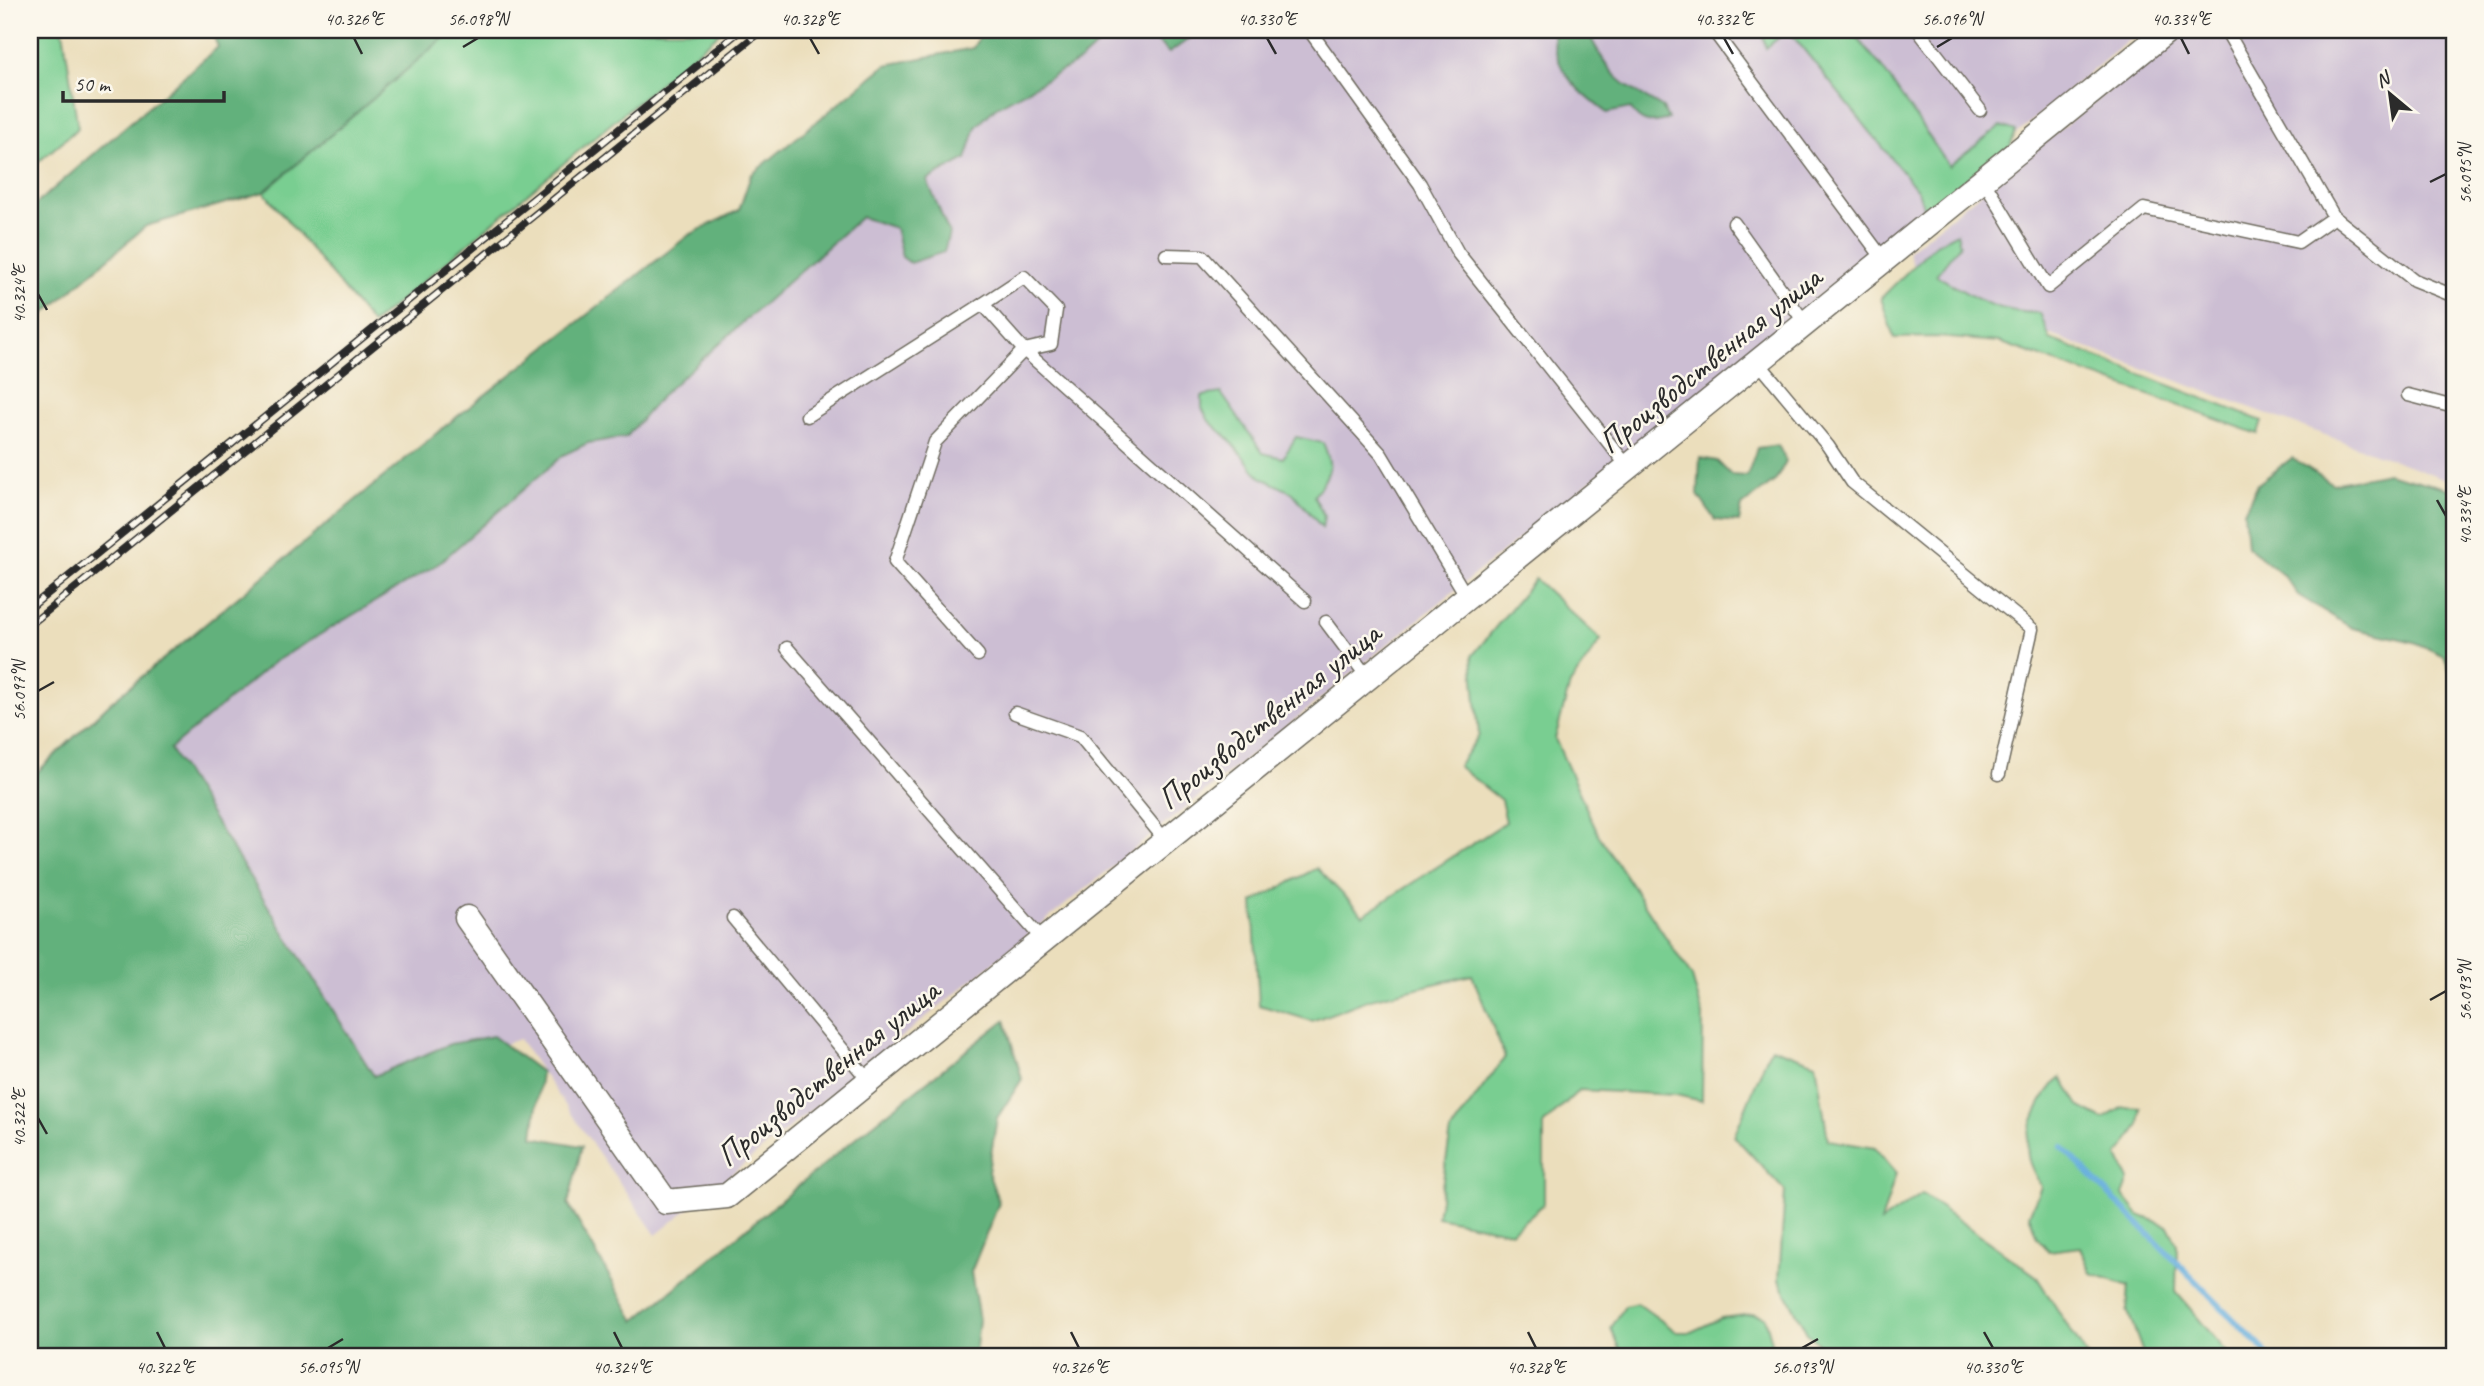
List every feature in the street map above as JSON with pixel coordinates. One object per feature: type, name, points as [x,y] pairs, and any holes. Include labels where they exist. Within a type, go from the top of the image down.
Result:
[{"type":"street","name":"Производственная улица","points":[[467,918],[666,1202],[727,1196],[2168,30]]},
{"type":"lane","points":[[1312,30],[1310,32],[1420,184],[1458,253],[1628,467]]},
{"type":"lane","points":[[1713,30],[1884,260]]},
{"type":"lane","points":[[1918,30],[1980,110]]},
{"type":"lane","points":[[2226,30],[2334,216],[2414,280],[2454,296]]},
{"type":"lane","points":[[1983,179],[2048,287],[2144,209],[2298,242],[2334,216]]},
{"type":"lane","points":[[1734,223],[1805,324]]},
{"type":"lane","points":[[1166,255],[1202,256],[1381,453],[1467,597]]},
{"type":"lane","points":[[807,416],[1024,277],[1056,310],[1051,344],[1024,350],[934,442],[894,562],[978,655]]},
{"type":"lane","points":[[983,304],[1024,350],[1305,601]]},
{"type":"lane","points":[[1758,362],[1828,446],[1852,482],[2032,629],[1999,774]]},
{"type":"lane","points":[[2409,395],[2454,407]]},
{"type":"lane","points":[[1326,622],[1368,678]]},
{"type":"lane","points":[[787,648],[1043,940]]},
{"type":"lane","points":[[1015,713],[1080,736],[1166,841]]},
{"type":"lane","points":[[733,918],[869,1081]]},
{"type":"shaded area","points":[[1006,30],[2141,30],[1890,239],[656,1235],[519,1039],[366,1091],[134,751]]},
{"type":"shaded area","points":[[2185,30],[2454,30],[2454,482],[1920,287],[1908,251]]},
{"type":"green space","points":[[30,30],[63,30],[78,128],[30,169]]},
{"type":"green space","points":[[211,30],[453,30],[264,192],[146,226],[30,326],[30,209],[218,47]]},
{"type":"green space","points":[[453,30],[723,30],[372,324],[264,192]]},
{"type":"green space","points":[[983,30],[1114,30],[1081,60],[995,108],[976,127],[966,159],[927,180],[949,233],[944,252],[910,263],[902,257],[895,228],[861,217],[664,393],[626,437],[588,443],[563,455],[438,564],[274,662],[170,749],[374,1076],[450,1044],[493,1036],[541,1072],[533,1137],[582,1146],[568,1204],[635,1321],[862,1133],[1005,1020],[1022,1079],[997,1118],[988,1172],[999,1203],[971,1272],[979,1320],[975,1356],[30,1356],[30,779],[110,703],[444,427],[689,235],[739,210],[751,175],[886,65],[973,48]]},
{"type":"green space","points":[[1145,30],[1201,30],[1169,53]]},
{"type":"green space","points":[[1558,30],[1587,30],[1602,58],[1617,77],[1663,108],[1668,119],[1646,122],[1630,108],[1607,113],[1597,105],[1578,89],[1564,71],[1553,36]]},
{"type":"green space","points":[[1761,30],[1788,30],[1766,48]]},
{"type":"green space","points":[[1788,30],[1851,30],[1883,69],[1949,166],[2001,126],[2016,131],[2009,149],[1924,210],[1918,191]]},
{"type":"green space","points":[[1957,233],[1960,244],[1936,275],[1985,303],[2010,310],[2040,313],[2050,339],[2262,421],[2258,434],[1999,342],[1937,337],[1894,338],[1881,298],[1934,245]]},
{"type":"green space","points":[[1221,393],[1263,453],[1283,458],[1296,437],[1323,443],[1329,459],[1329,471],[1314,496],[1324,516],[1322,528],[1293,493],[1260,477],[1228,438],[1209,421],[1202,408],[1202,396]]},
{"type":"green space","points":[[1778,445],[1786,461],[1776,480],[1742,506],[1739,522],[1715,520],[1698,495],[1700,458],[1717,461],[1731,475],[1747,476],[1757,448]]},
{"type":"green space","points":[[2292,458],[2333,484],[2387,473],[2454,490],[2454,682],[2444,656],[2414,642],[2352,628],[2298,595],[2284,576],[2247,546],[2244,511],[2258,484]]},
{"type":"green space","points":[[1535,579],[1601,640],[1570,684],[1555,739],[1598,834],[1692,977],[1703,1016],[1702,1101],[1676,1095],[1579,1090],[1544,1124],[1544,1204],[1511,1232],[1437,1217],[1451,1131],[1505,1057],[1472,975],[1370,999],[1312,1021],[1259,1005],[1253,902],[1317,868],[1363,915],[1506,822],[1501,800],[1458,766],[1479,735],[1472,656]]},
{"type":"green space","points":[[1771,1047],[1816,1063],[1828,1140],[1875,1148],[1896,1173],[1881,1222],[1922,1194],[2036,1276],[2087,1356],[1832,1356],[1807,1333],[1779,1280],[1785,1191],[1734,1136]]},
{"type":"green space","points":[[2061,1077],[2080,1107],[2103,1119],[2123,1107],[2141,1108],[2139,1125],[2118,1156],[2129,1180],[2123,1195],[2139,1215],[2168,1226],[2177,1244],[2176,1292],[2230,1356],[2144,1356],[2127,1309],[2129,1286],[2091,1273],[2080,1247],[2049,1251],[2037,1237],[2029,1215],[2041,1187],[2031,1168],[2027,1146],[2036,1113],[2047,1093]]},
{"type":"green space","points":[[1637,1303],[1677,1332],[1691,1332],[1721,1318],[1754,1314],[1765,1317],[1772,1342],[1764,1356],[1623,1356],[1611,1328],[1625,1306]]},
{"type":"waterway","points":[[2062,1147],[2270,1356]]},
{"type":"railway","points":[[30,608],[741,30]]},
{"type":"railway","points":[[30,625],[762,30]]}]
